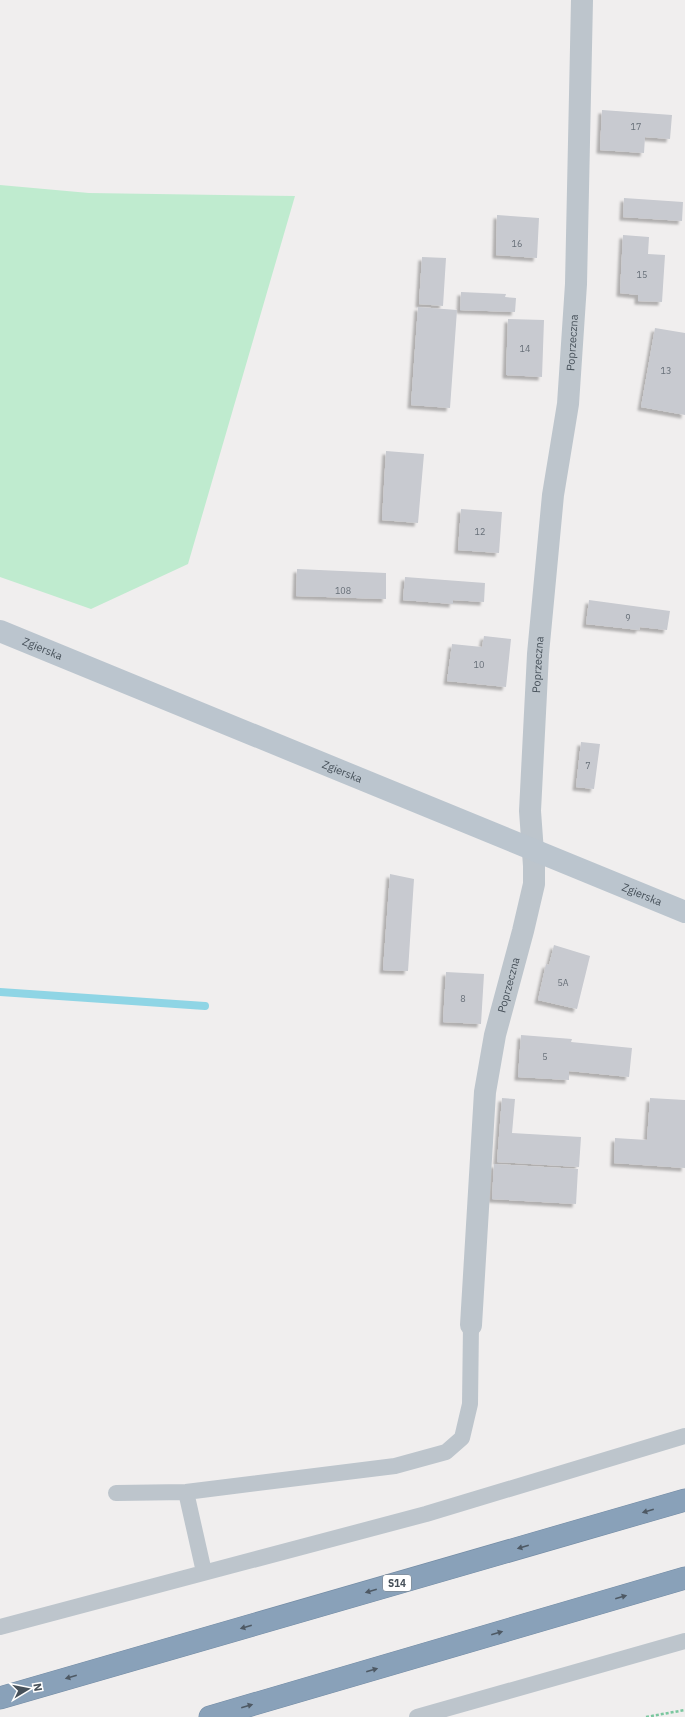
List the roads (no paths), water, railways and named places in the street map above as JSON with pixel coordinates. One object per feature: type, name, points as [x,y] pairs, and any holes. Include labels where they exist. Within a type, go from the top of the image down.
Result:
[{"type":"highway","name":"S14","points":[[0,1698],[685,1500]]},
{"type":"highway","points":[[210,1717],[685,1578]]},
{"type":"main road","name":"Zgierska","points":[[0,631],[685,912]]},
{"type":"street","name":"Poprzeczna","points":[[471,1325],[485,1092],[495,1036],[534,884],[530,811],[538,654],[553,495],[568,404],[576,284],[582,0]]},
{"type":"lane","points":[[116,1493],[186,1492],[395,1466],[446,1452],[462,1438],[470,1404],[471,1325]]},
{"type":"lane","points":[[0,1627],[426,1514],[685,1436]]},
{"type":"lane","points":[[186,1492],[204,1572]]},
{"type":"lane","points":[[417,1717],[685,1642]]},
{"type":"waterway","points":[[0,992],[205,1006]]}]
